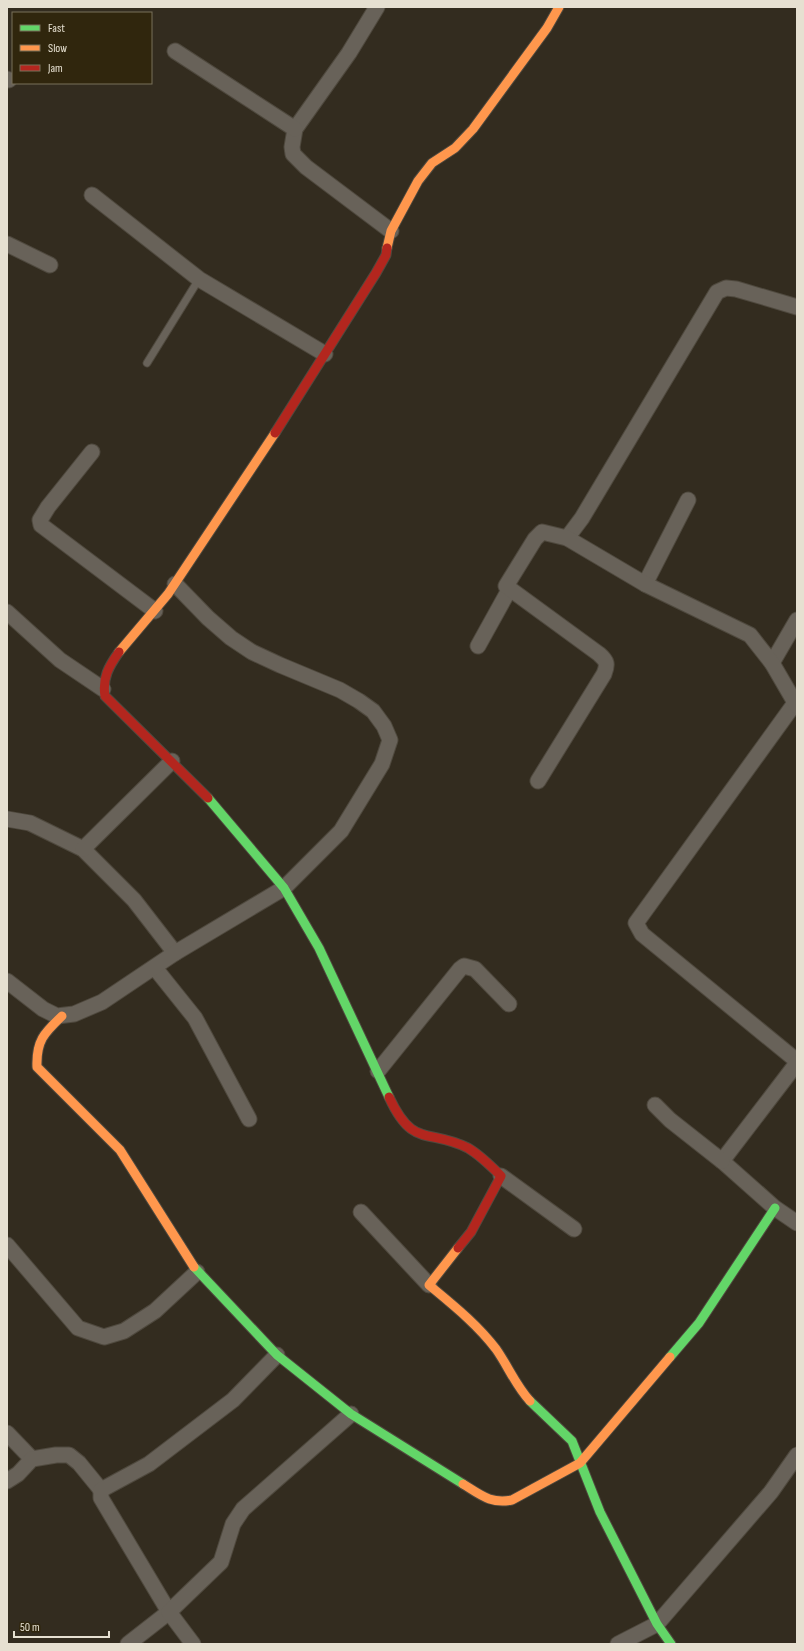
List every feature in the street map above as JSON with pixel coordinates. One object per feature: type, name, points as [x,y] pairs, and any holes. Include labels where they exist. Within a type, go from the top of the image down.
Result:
[{"type":"street","points":[[377,7],[349,53],[295,129],[292,147],[293,154],[306,167],[391,232]]},
{"type":"street","points":[[102,689],[109,669],[123,647],[176,584],[325,354],[386,255],[391,232],[418,181],[432,163],[455,148],[473,129],[497,98],[559,7]]},
{"type":"street","points":[[174,51],[295,129]]},
{"type":"street","points":[[92,195],[200,279],[325,354]]},
{"type":"street","points":[[7,244],[50,265]]},
{"type":"street","points":[[567,538],[586,511],[717,292],[726,288],[736,289],[797,307]]},
{"type":"street","points":[[92,452],[48,507],[40,520],[41,525],[154,611]]},
{"type":"street","points":[[645,584],[688,500]]},
{"type":"street","points":[[538,781],[604,674],[607,666],[606,660],[599,654],[509,590],[506,586],[507,582],[538,534],[542,532],[550,532],[567,538],[645,584],[750,635],[772,663],[796,704],[636,923],[642,934],[797,1062],[722,1161]]},
{"type":"street","points":[[7,980],[43,1009],[62,1016],[74,1014],[102,1002],[155,968],[175,953],[284,888],[341,831],[382,764],[390,740],[384,726],[377,716],[359,700],[252,652],[225,633],[176,584]]},
{"type":"street","points":[[478,646],[509,590]]},
{"type":"street","points":[[7,612],[60,660],[102,689],[105,696],[217,807],[284,888],[319,948],[398,1114],[406,1127],[416,1134],[468,1148],[501,1176],[574,1229]]},
{"type":"street","points":[[772,663],[797,620]]},
{"type":"street","points":[[83,849],[172,761]]},
{"type":"street","points":[[7,819],[30,823],[83,849],[134,900],[175,953]]},
{"type":"street","points":[[378,1070],[460,968],[464,966],[475,969],[509,1004]]},
{"type":"street","points":[[155,968],[195,1018],[250,1120]]},
{"type":"street","points":[[62,1016],[40,1039],[36,1051],[37,1067],[120,1150],[197,1272],[277,1355],[351,1414],[487,1500],[500,1502],[512,1500],[580,1464],[699,1323],[775,1208]]},
{"type":"street","points":[[655,1105],[670,1120],[722,1161],[775,1208],[797,1223]]},
{"type":"street","points":[[429,1285],[471,1232],[501,1176]]},
{"type":"street","points":[[361,1212],[429,1285],[456,1306],[491,1342],[527,1397],[538,1410],[566,1433],[572,1441],[600,1512],[658,1624],[671,1644]]},
{"type":"street","points":[[7,1245],[78,1328],[104,1337],[124,1331],[155,1311],[197,1272]]},
{"type":"street","points":[[101,1490],[148,1464],[227,1405],[277,1355]]},
{"type":"street","points":[[128,1644],[169,1612],[221,1562],[233,1524],[243,1509],[351,1414]]},
{"type":"street","points":[[7,1434],[32,1459]]},
{"type":"street","points":[[7,1481],[18,1474],[32,1459],[56,1455],[69,1456],[79,1463],[101,1490],[101,1498],[169,1612],[193,1644]]},
{"type":"street","points":[[618,1644],[658,1624],[771,1492],[797,1455]]},
{"type":"lane","points":[[147,363],[200,279]]},
{"type":"traffic: fast","points":[[208,798],[284,888],[319,948],[389,1097]]},
{"type":"traffic: fast","points":[[670,1357],[699,1323],[775,1208]]},
{"type":"traffic: fast","points":[[194,1267],[277,1355],[351,1414],[463,1484]]},
{"type":"traffic: fast","points":[[530,1401],[572,1441],[600,1512],[657,1624],[671,1644]]},
{"type":"traffic: slow","points":[[387,248],[391,231],[418,181],[432,163],[455,148],[473,129],[547,28],[559,7]]},
{"type":"traffic: slow","points":[[119,652],[168,594],[275,433]]},
{"type":"traffic: slow","points":[[62,1016],[50,1027],[42,1038],[38,1050],[37,1067],[120,1150],[194,1267]]},
{"type":"traffic: slow","points":[[458,1248],[429,1285],[464,1315],[489,1340],[520,1389],[530,1401]]},
{"type":"traffic: slow","points":[[463,1484],[492,1500],[512,1500],[580,1463],[670,1357]]},
{"type":"traffic: jam","points":[[275,433],[376,273],[386,255],[387,248]]},
{"type":"traffic: jam","points":[[119,652],[112,662],[105,678],[105,696],[208,798]]},
{"type":"traffic: jam","points":[[389,1097],[406,1124],[414,1131],[454,1142],[468,1148],[481,1157],[501,1176],[471,1232],[458,1248]]}]
